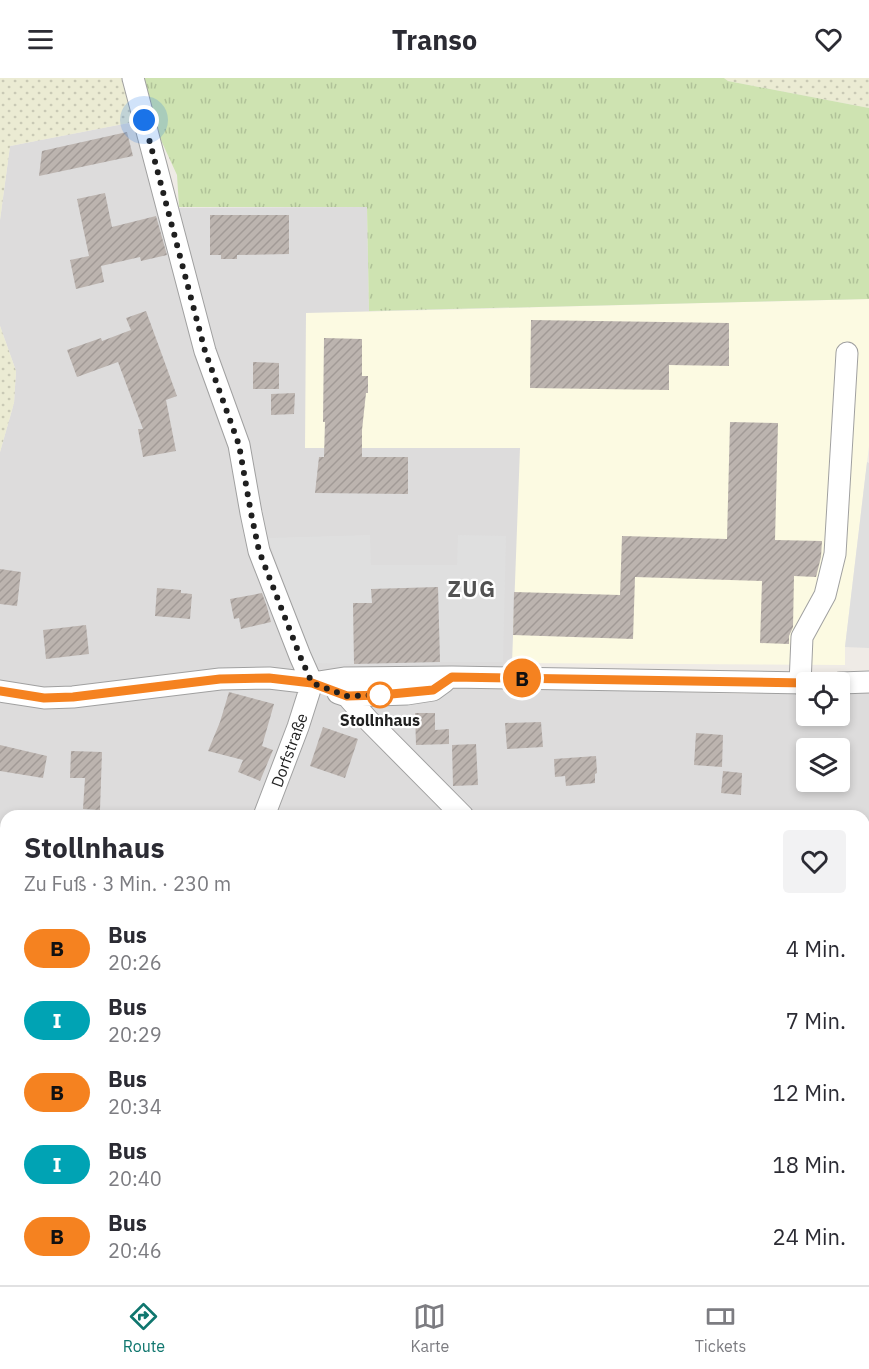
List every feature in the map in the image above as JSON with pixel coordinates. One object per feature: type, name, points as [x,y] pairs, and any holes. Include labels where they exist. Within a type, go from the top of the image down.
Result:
[{"type":"street","points":[[133,78],[205,351],[239,445],[259,551],[312,683]]},
{"type":"street","points":[[803,672],[802,637],[825,595],[835,554],[847,353]]},
{"type":"street","points":[[312,683],[344,678],[452,677],[796,683]]},
{"type":"street","points":[[0,691],[44,698],[73,697],[220,679],[269,678],[312,683],[347,696],[407,694],[433,690],[452,677]]},
{"type":"street","points":[[850,683],[869,682]]},
{"type":"street","name":"Dorfstraße","points":[[266,810],[312,683]]},
{"type":"street","points":[[347,696],[457,810]]},
{"type":"shaded area","points":[[144,120],[167,208],[367,207],[369,311],[526,308],[512,687],[744,694],[796,692],[796,726],[850,726],[850,692],[869,691],[869,810],[0,810],[0,452],[14,403],[16,371],[0,326],[0,220],[10,146]]},
{"type":"shaded area","points":[[869,299],[869,446],[845,647],[845,665],[512,663],[520,448],[305,448],[306,313]]},
{"type":"shaded area","points":[[867,462],[869,463],[869,648],[845,647]]},
{"type":"shaded area","points":[[370,535],[371,565],[457,565],[458,535],[506,536],[503,662],[440,662],[438,587],[372,589],[372,603],[353,603],[354,664],[313,663],[268,538]]},
{"type":"green space","points":[[0,78],[133,78],[144,120],[10,146],[0,220]]},
{"type":"green space","points":[[141,78],[724,78],[728,81],[869,108],[869,299],[369,311],[367,207],[179,207],[177,175],[154,125]]},
{"type":"green space","points":[[724,78],[869,78],[869,108],[728,81]]},
{"type":"green space","points":[[0,326],[16,371],[14,403],[0,452]]},
{"type":"building","points":[[127,132],[133,156],[39,176],[42,151]]},
{"type":"building","points":[[105,193],[112,227],[156,216],[167,255],[141,261],[140,257],[101,266],[104,282],[76,289],[70,260],[89,256],[77,199]]},
{"type":"building","points":[[210,215],[289,215],[289,254],[237,255],[237,259],[221,259],[221,255],[210,255]]},
{"type":"building","points":[[146,311],[177,396],[166,400],[176,451],[143,457],[138,429],[143,429],[118,362],[77,377],[67,350],[101,338],[102,341],[131,330],[126,318]]},
{"type":"building","points":[[531,320],[729,323],[729,366],[669,365],[669,390],[530,388]]},
{"type":"building","points":[[324,338],[362,339],[362,376],[368,376],[368,393],[366,393],[362,430],[362,457],[408,457],[408,494],[315,493],[319,457],[324,457]]},
{"type":"building","points":[[253,362],[279,363],[279,389],[253,389]]},
{"type":"building","points":[[295,393],[294,414],[271,415],[271,394]]},
{"type":"building","points":[[730,422],[778,423],[775,540],[822,541],[816,577],[794,576],[793,627],[789,636],[789,644],[760,643],[762,581],[635,577],[633,639],[513,635],[514,592],[620,595],[622,536],[727,539]]},
{"type":"building","points":[[0,569],[21,572],[17,606],[0,604]]},
{"type":"building","name":"Stollnhaus","points":[[438,587],[440,662],[354,664],[353,603],[372,603],[371,589]]},
{"type":"building","points":[[157,588],[181,590],[181,593],[192,594],[190,619],[155,616]]},
{"type":"building","points":[[262,593],[271,622],[241,629],[239,618],[234,619],[230,599]]},
{"type":"building","points":[[86,625],[89,654],[46,659],[43,630]]},
{"type":"building","points":[[229,692],[274,704],[262,746],[273,750],[260,781],[238,772],[243,760],[208,751]]},
{"type":"building","points":[[415,713],[435,713],[435,730],[449,729],[449,744],[416,745]]},
{"type":"building","points":[[541,722],[543,747],[507,749],[505,723]]},
{"type":"building","points":[[323,727],[358,739],[345,778],[310,766]]},
{"type":"building","points":[[696,733],[723,735],[722,767],[694,765]]},
{"type":"building","points":[[476,744],[478,785],[453,786],[452,745]]},
{"type":"building","points":[[0,745],[47,756],[43,778],[0,771]]},
{"type":"building","points":[[71,751],[102,752],[100,810],[83,809],[85,778],[70,778]]},
{"type":"building","points":[[596,756],[595,783],[566,786],[565,776],[555,777],[554,759]]},
{"type":"building","points":[[723,771],[742,773],[741,795],[721,793]]},
{"type":"bus line","name":"B","points":[[0,691],[44,698],[73,697],[220,679],[269,678],[312,683],[347,696],[407,694],[433,690],[452,677],[796,683]]},
{"type":"place","name":"Stollnhaus","points":[[380,695]]},
{"type":"district","name":"ZUG","points":[[472,589]]},
{"type":"route","points":[[144,120],[205,351],[239,445],[259,551],[300,656],[312,683],[347,696],[380,695]]}]
